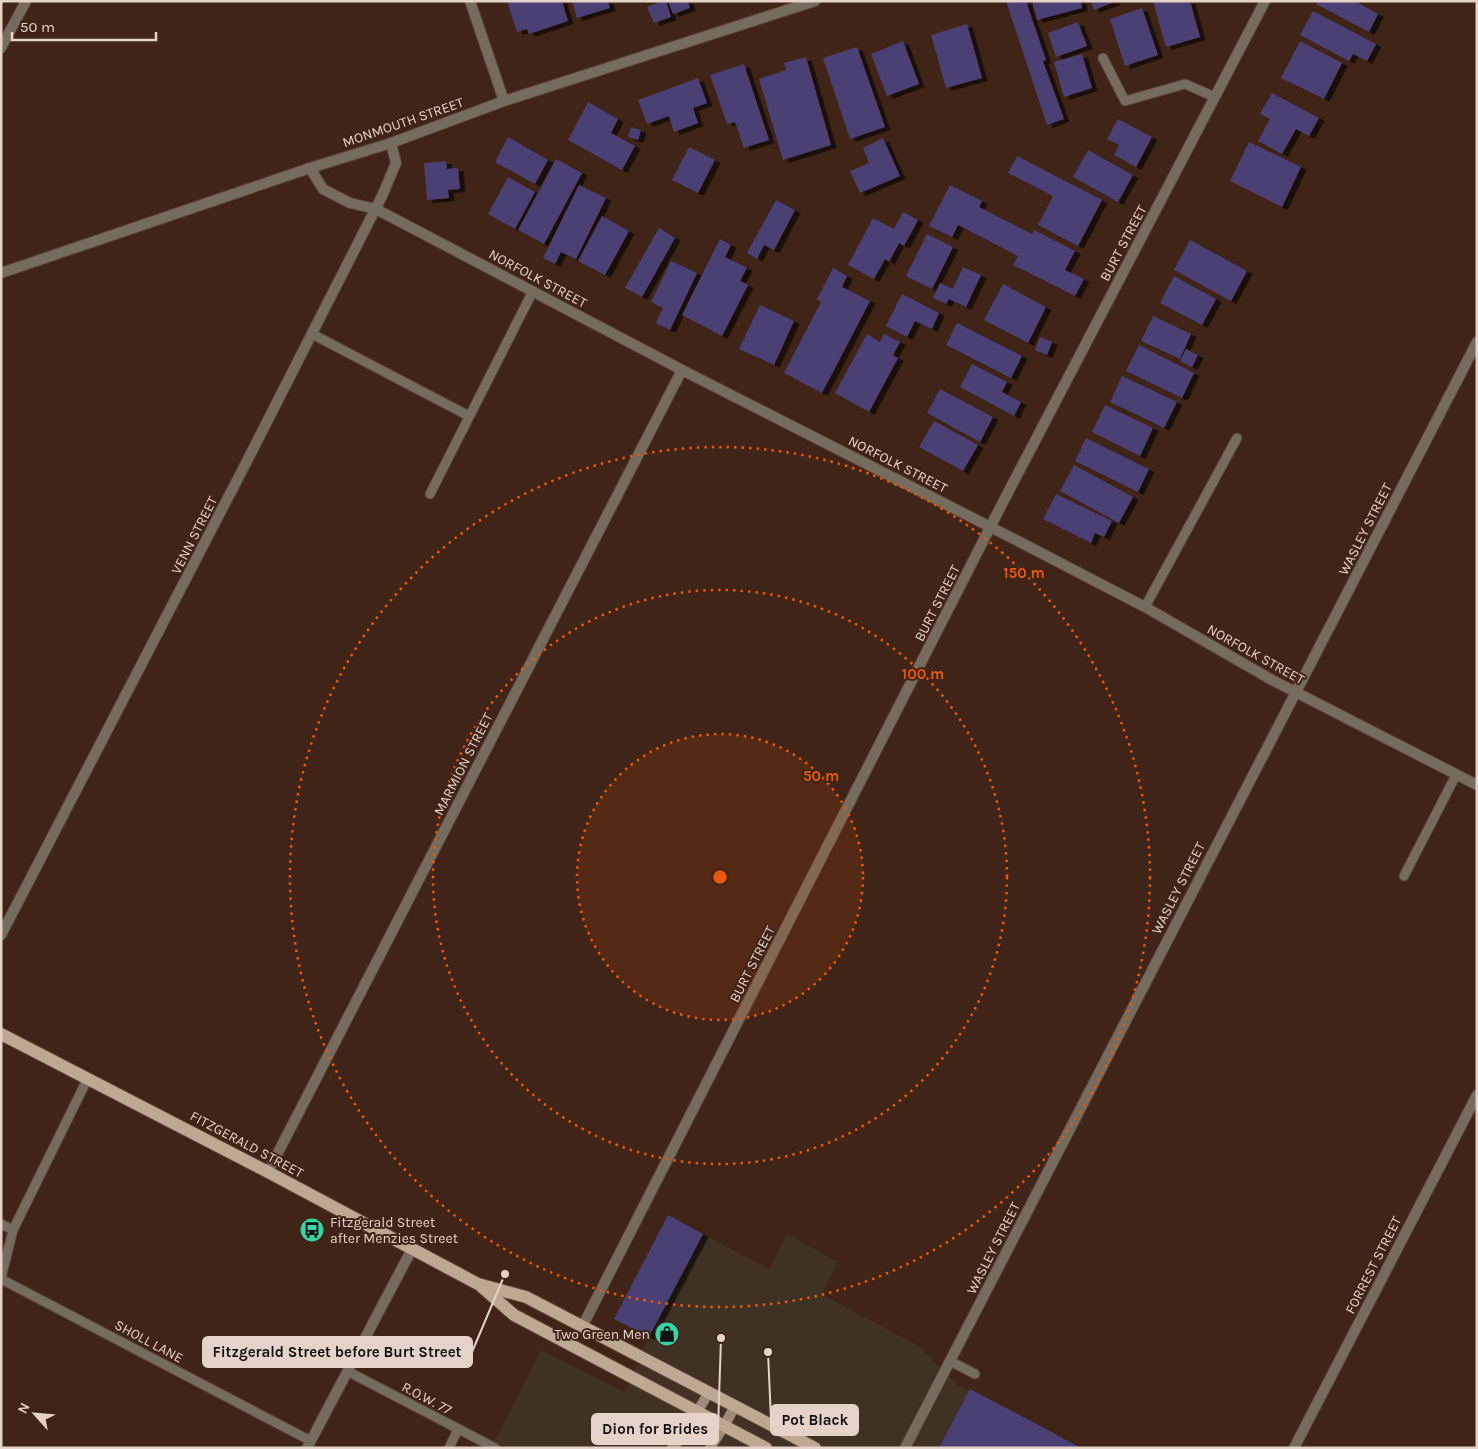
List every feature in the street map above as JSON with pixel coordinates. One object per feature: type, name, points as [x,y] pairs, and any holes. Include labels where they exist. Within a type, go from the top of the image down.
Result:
[{"type":"main road","name":"FITZGERALD STREET","points":[[1,1034],[268,1172],[478,1284],[526,1297],[815,1448]]},
{"type":"main road","name":"FITZGERALD STREET","points":[[478,1284],[514,1315],[766,1448]]},
{"type":"main road","points":[[672,1448],[683,1436],[709,1392]]},
{"type":"main road","points":[[710,1448],[735,1406]]},
{"type":"street","points":[[1,48],[26,1]]},
{"type":"street","points":[[470,1],[504,101]]},
{"type":"street","name":"MONMOUTH STREET","points":[[1,273],[310,168],[391,143],[504,101],[815,1]]},
{"type":"street","name":"BURT STREET","points":[[582,1326],[991,526],[1265,1]]},
{"type":"street","name":"VENN STREET","points":[[1,935],[376,209],[396,163],[391,143]]},
{"type":"street","name":"NORFOLK STREET","points":[[310,168],[322,189],[350,203],[376,209],[682,370],[991,526],[1145,607],[1296,692],[1477,785]]},
{"type":"street","name":"WASLEY STREET","points":[[904,1448],[1477,342]]},
{"type":"street","name":"MARMION STREET","points":[[268,1172],[682,370]]},
{"type":"street","name":"FORREST STREET","points":[[1294,1448],[1477,1095]]},
{"type":"street","points":[[309,1445],[412,1249]]},
{"type":"lane","points":[[1103,58],[1125,101],[1185,84],[1215,97]]},
{"type":"lane","points":[[430,494],[533,291]]},
{"type":"lane","points":[[312,334],[469,416]]},
{"type":"lane","points":[[1145,607],[1237,438]]},
{"type":"lane","points":[[1404,876],[1456,775]]},
{"type":"lane","name":"SHOLL LANE","points":[[88,1078],[13,1230],[1,1278],[309,1445]]},
{"type":"lane","points":[[1,1224],[13,1230]]},
{"type":"lane","points":[[950,1361],[975,1374]]},
{"type":"lane","name":"R.O.W. 77","points":[[347,1371],[495,1448]]},
{"type":"lane","points":[[449,1448],[458,1429]]},
{"type":"shaded area","points":[[703,1234],[769,1269],[787,1234],[838,1262],[822,1295],[919,1346],[957,1385],[1079,1448],[484,1448],[495,1440],[541,1350],[625,1392],[649,1337]]},
{"type":"building","points":[[507,1],[562,1],[568,21],[529,34],[527,29],[517,32]]},
{"type":"building","points":[[572,1],[608,1],[610,8],[577,18]]},
{"type":"building","points":[[666,1],[671,17],[654,23],[647,7]]},
{"type":"building","points":[[668,1],[688,1],[690,8],[673,14]]},
{"type":"building","points":[[1006,1],[1017,1],[1017,3],[1026,1],[1046,60],[1043,61],[1064,119],[1047,125]]},
{"type":"building","points":[[1032,1],[1081,1],[1082,8],[1037,20]]},
{"type":"building","points":[[1091,1],[1117,1],[1094,10]]},
{"type":"building","points":[[1153,1],[1190,1],[1200,37],[1166,47]]},
{"type":"building","points":[[1317,1],[1355,1],[1378,14],[1369,32],[1316,4]]},
{"type":"building","points":[[1142,8],[1158,55],[1125,66],[1110,19]]},
{"type":"building","points":[[1313,11],[1376,44],[1367,61],[1353,54],[1349,61],[1300,35]]},
{"type":"building","points":[[1078,22],[1087,46],[1056,57],[1048,33]]},
{"type":"building","points":[[967,24],[982,78],[946,88],[931,35]]},
{"type":"building","points":[[903,41],[919,84],[887,96],[871,54]]},
{"type":"building","points":[[1300,41],[1342,63],[1324,99],[1281,78]]},
{"type":"building","points":[[857,47],[885,127],[850,139],[823,58]]},
{"type":"building","points":[[1082,54],[1092,88],[1064,97],[1054,62]]},
{"type":"building","points":[[806,57],[831,145],[783,160],[759,79],[786,70],[784,63]]},
{"type":"building","points":[[744,64],[769,140],[744,148],[735,122],[727,124],[710,75]]},
{"type":"building","points":[[698,78],[707,103],[693,108],[698,123],[674,132],[669,116],[647,124],[638,100]]},
{"type":"building","points":[[1272,93],[1319,118],[1309,136],[1296,129],[1282,154],[1258,141],[1270,119],[1260,114]]},
{"type":"building","points":[[588,102],[618,119],[611,133],[635,146],[622,170],[568,140]]},
{"type":"building","points":[[1118,119],[1152,137],[1136,167],[1114,155],[1119,145],[1107,139]]},
{"type":"building","points":[[631,127],[641,130],[638,140],[628,137]]},
{"type":"building","points":[[508,137],[548,160],[535,184],[495,162]]},
{"type":"building","points":[[883,138],[900,176],[860,193],[850,171],[869,163],[863,148]]},
{"type":"building","points":[[1249,142],[1301,167],[1282,207],[1230,181]]},
{"type":"building","points":[[689,147],[715,160],[698,193],[672,180]]},
{"type":"building","points":[[1088,150],[1133,175],[1118,202],[1073,177]]},
{"type":"building","points":[[1017,156],[1102,200],[1078,246],[1038,225],[1053,196],[1008,173]]},
{"type":"building","points":[[556,159],[582,173],[544,244],[518,230]]},
{"type":"building","points":[[446,161],[447,169],[458,168],[460,189],[448,190],[449,198],[427,200],[424,163]]},
{"type":"building","points":[[508,177],[535,192],[515,229],[488,214]]},
{"type":"building","points":[[579,185],[606,198],[576,259],[561,252],[555,264],[543,258]]},
{"type":"building","points":[[950,185],[982,201],[979,207],[1032,234],[1034,230],[1075,251],[1065,270],[1084,279],[1075,296],[1013,265],[1018,256],[958,225],[952,237],[929,226]]},
{"type":"building","points":[[776,200],[795,210],[774,250],[764,245],[757,259],[747,253]]},
{"type":"building","points":[[903,212],[918,220],[904,246],[899,243],[889,262],[885,259],[874,279],[848,265],[873,218],[894,229]]},
{"type":"building","points":[[602,216],[629,231],[605,275],[578,261]]},
{"type":"building","points":[[659,228],[675,238],[642,297],[625,288]]},
{"type":"building","points":[[927,234],[953,247],[932,289],[906,276]]},
{"type":"building","points":[[720,239],[731,245],[725,257],[747,268],[740,281],[748,285],[722,336],[682,315]]},
{"type":"building","points":[[1190,240],[1247,271],[1231,301],[1174,270]]},
{"type":"building","points":[[671,261],[697,273],[670,330],[656,323],[663,308],[651,302]]},
{"type":"building","points":[[963,267],[981,275],[966,307],[949,299],[946,304],[933,298],[940,283],[953,289]]},
{"type":"building","points":[[833,268],[847,276],[842,287],[870,301],[822,393],[784,373],[821,302],[817,299]]},
{"type":"building","points":[[1174,276],[1216,299],[1202,325],[1160,303]]},
{"type":"building","points":[[1003,284],[1046,307],[1028,343],[984,320]]},
{"type":"building","points":[[902,294],[939,313],[932,329],[915,321],[907,337],[886,326]]},
{"type":"building","points":[[760,305],[794,321],[774,365],[739,349]]},
{"type":"building","points":[[1153,316],[1191,334],[1180,359],[1141,341]]},
{"type":"building","points":[[957,323],[1022,356],[1011,378],[946,345]]},
{"type":"building","points":[[867,334],[880,342],[884,334],[900,342],[893,355],[898,358],[869,412],[835,393]]},
{"type":"building","points":[[1040,337],[1052,342],[1047,355],[1035,350]]},
{"type":"building","points":[[1139,345],[1194,373],[1182,398],[1126,371]]},
{"type":"building","points":[[1186,349],[1198,355],[1192,367],[1180,361]]},
{"type":"building","points":[[972,364],[1007,382],[1002,392],[1021,402],[1014,416],[960,387]]},
{"type":"building","points":[[1122,376],[1177,402],[1164,428],[1110,402]]},
{"type":"building","points":[[940,389],[993,417],[980,442],[927,413]]},
{"type":"building","points":[[1105,405],[1153,428],[1140,456],[1092,432]]},
{"type":"building","points":[[934,421],[978,445],[963,471],[919,447]]},
{"type":"building","points":[[1086,438],[1149,469],[1138,492],[1075,461]]},
{"type":"building","points":[[1074,465],[1133,497],[1119,523],[1060,491]]},
{"type":"building","points":[[1056,494],[1112,521],[1104,537],[1095,533],[1091,543],[1043,519]]},
{"type":"building","points":[[668,1215],[703,1234],[649,1337],[614,1319]]},
{"type":"building","points":[[970,1389],[1044,1428],[1081,1448],[939,1448]]},
{"type":"place","name":"Fitzgerald Street after Menzies Street","points":[[312,1230]]},
{"type":"place","name":"Fitzgerald Street before Burt Street","points":[[505,1274]]},
{"type":"place","name":"Two Green Men","points":[[667,1334]]},
{"type":"place","name":"Dion for Brides","points":[[721,1338]]},
{"type":"place","name":"Pot Black","points":[[768,1352]]}]
